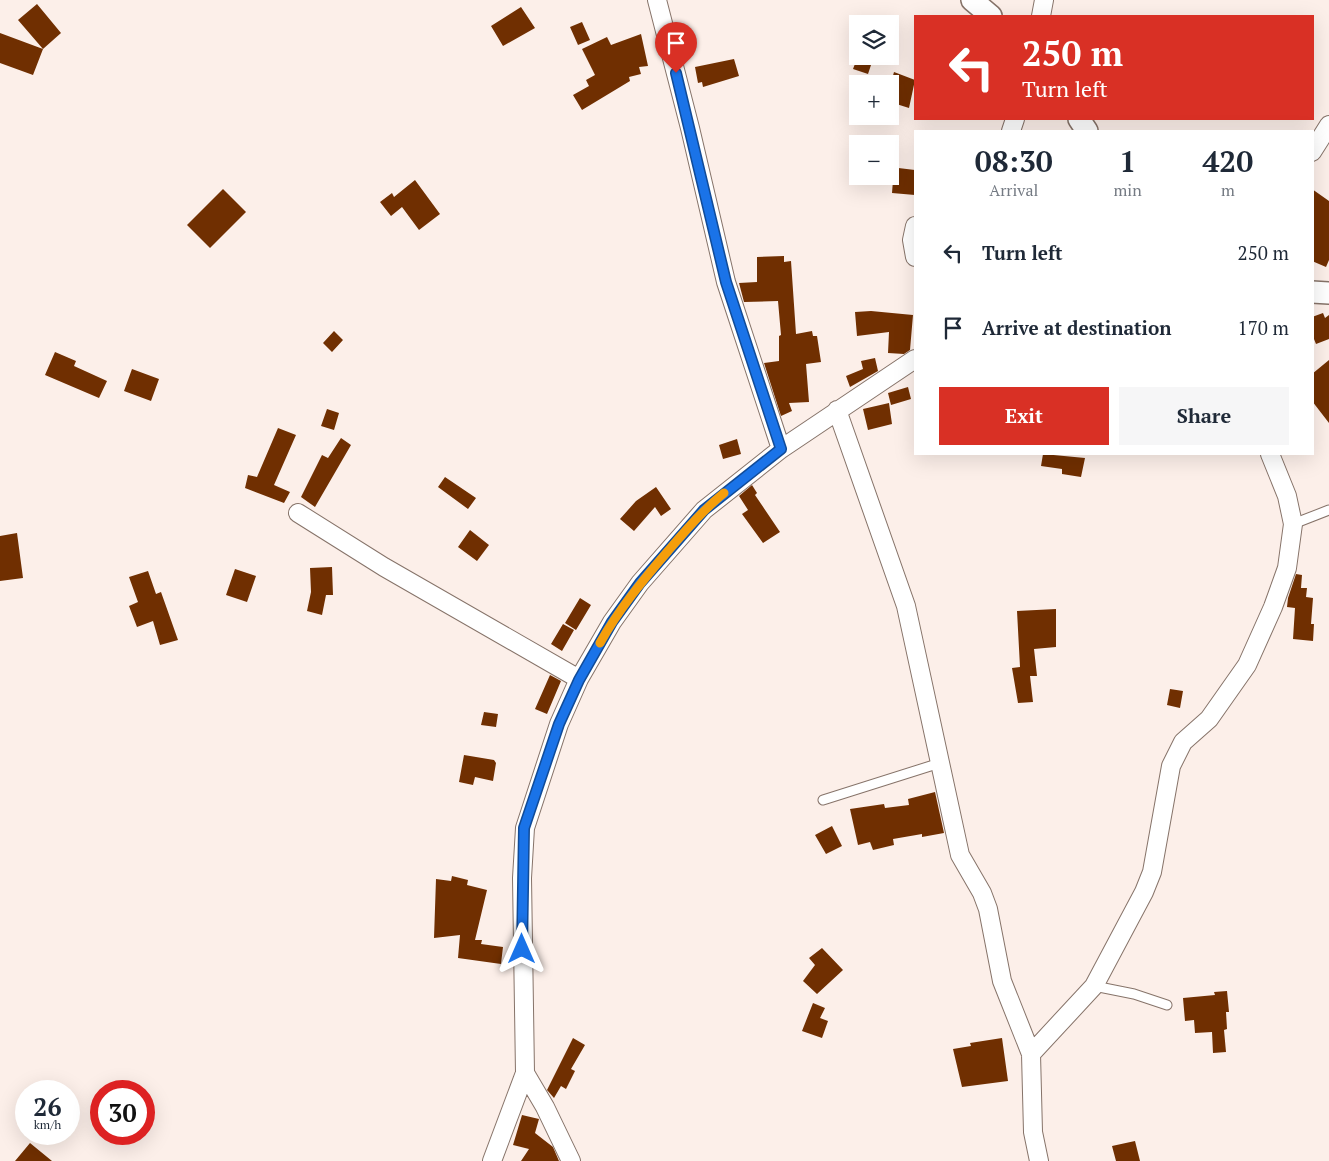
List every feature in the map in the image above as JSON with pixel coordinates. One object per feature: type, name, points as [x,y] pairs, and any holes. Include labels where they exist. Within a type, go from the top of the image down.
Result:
[{"type":"street","points":[[657,0],[690,128],[726,282],[781,449]]},
{"type":"street","points":[[972,0],[990,15]]},
{"type":"street","points":[[1041,15],[1044,0]]},
{"type":"street","points":[[1314,149],[1329,125]]},
{"type":"street","points":[[914,231],[912,240],[914,252]]},
{"type":"street","points":[[1314,292],[1329,293]]},
{"type":"street","points":[[492,1161],[525,1073],[522,886],[524,828],[559,724],[579,680],[612,622],[640,583],[704,510],[781,449],[914,360]]},
{"type":"street","points":[[837,410],[906,606],[960,855],[982,893],[988,909],[1002,981],[1031,1054],[1033,1124],[1039,1161]]},
{"type":"street","points":[[1031,1054],[1094,986],[1144,892],[1152,872],[1171,766],[1176,752],[1182,742],[1210,719],[1247,665],[1273,607],[1286,568],[1294,524],[1287,496],[1270,455]]},
{"type":"street","points":[[298,513],[384,566],[579,680]]},
{"type":"street","points":[[525,1073],[545,1107],[571,1161]]},
{"type":"lane","points":[[1294,524],[1329,510]]},
{"type":"lane","points":[[823,800],[940,763]]},
{"type":"lane","points":[[1094,986],[1134,994],[1167,1004]]},
{"type":"building","points":[[37,4],[61,33],[43,49],[18,20]]},
{"type":"building","points":[[521,7],[535,28],[503,46],[491,26]]},
{"type":"building","points":[[582,22],[590,40],[578,45],[570,27]]},
{"type":"building","points":[[0,33],[43,49],[33,75],[0,63]]},
{"type":"building","points":[[641,34],[648,66],[639,67],[641,74],[629,77],[630,81],[582,110],[573,95],[589,86],[586,80],[595,75],[582,49],[607,37],[611,45]]},
{"type":"building","points":[[734,59],[739,76],[703,87],[702,82],[698,83],[695,67]]},
{"type":"building","points":[[855,65],[871,65],[868,74],[853,69]]},
{"type":"building","points":[[894,72],[914,80],[909,108],[899,105],[899,75],[893,75]]},
{"type":"building","points":[[899,168],[914,170],[914,195],[892,193],[893,185],[899,185]]},
{"type":"building","points":[[415,180],[440,214],[419,230],[402,207],[391,216],[380,202],[392,193],[394,197]]},
{"type":"building","points":[[223,189],[246,212],[210,248],[187,225]]},
{"type":"building","points":[[1314,190],[1329,201],[1329,260],[1326,267],[1314,262]]},
{"type":"building","points":[[784,256],[784,262],[791,261],[796,334],[812,331],[813,336],[817,336],[821,362],[806,364],[809,402],[789,403],[792,411],[781,416],[764,363],[779,361],[779,336],[781,335],[778,301],[744,302],[739,283],[757,282],[757,257]]},
{"type":"building","points":[[871,311],[913,315],[910,350],[904,354],[888,353],[889,332],[857,336],[855,312]]},
{"type":"building","points":[[1323,313],[1325,318],[1329,315],[1329,339],[1316,344],[1314,339],[1314,316]]},
{"type":"building","points":[[334,331],[343,340],[332,352],[323,343]]},
{"type":"building","points":[[55,352],[76,361],[74,366],[107,381],[99,398],[45,375]]},
{"type":"building","points":[[875,358],[878,371],[850,387],[846,376],[863,369],[861,361]]},
{"type":"building","points":[[1329,360],[1329,423],[1314,404],[1314,372]]},
{"type":"building","points":[[132,369],[159,379],[151,401],[124,391]]},
{"type":"building","points":[[908,387],[911,399],[891,405],[888,393]]},
{"type":"building","points":[[889,403],[892,424],[868,430],[863,409]]},
{"type":"building","points":[[327,409],[339,413],[334,430],[321,426]]},
{"type":"building","points":[[278,428],[296,435],[274,485],[290,492],[284,503],[245,488],[248,475],[257,477]]},
{"type":"building","points":[[341,438],[351,445],[315,507],[301,497],[322,455],[328,458]]},
{"type":"building","points":[[737,439],[741,454],[723,459],[719,445]]},
{"type":"building","points":[[1043,455],[1085,458],[1081,477],[1062,474],[1062,469],[1041,466]]},
{"type":"building","points":[[445,477],[476,498],[468,509],[438,487]]},
{"type":"building","points":[[752,485],[757,493],[755,495],[780,532],[763,543],[742,514],[748,510],[739,496]]},
{"type":"building","points":[[656,487],[671,509],[661,516],[655,507],[634,531],[620,519],[636,501]]},
{"type":"building","points":[[470,530],[489,545],[477,561],[458,547]]},
{"type":"building","points":[[17,533],[23,578],[0,581],[0,536]]},
{"type":"building","points":[[332,567],[333,595],[326,595],[322,615],[307,611],[311,592],[310,568]]},
{"type":"building","points":[[235,569],[256,576],[247,602],[226,595]]},
{"type":"building","points":[[148,571],[156,594],[161,592],[178,640],[160,645],[153,621],[137,627],[129,606],[138,602],[129,577]]},
{"type":"building","points":[[1296,574],[1302,575],[1301,588],[1307,588],[1306,597],[1313,598],[1311,624],[1314,624],[1313,641],[1293,639],[1295,608],[1287,607]]},
{"type":"building","points":[[580,598],[591,605],[576,630],[565,623]]},
{"type":"building","points":[[1056,609],[1056,647],[1034,649],[1037,676],[1030,676],[1033,702],[1018,703],[1012,668],[1020,667],[1017,611]]},
{"type":"building","points":[[563,624],[574,630],[562,651],[551,644]]},
{"type":"building","points":[[550,675],[561,681],[547,714],[535,709]]},
{"type":"building","points":[[1170,689],[1183,691],[1180,708],[1167,705]]},
{"type":"building","points":[[484,712],[498,714],[496,727],[481,725]]},
{"type":"building","points":[[464,755],[494,760],[496,763],[493,781],[475,777],[473,785],[459,782]]},
{"type":"building","points":[[935,792],[944,833],[922,837],[922,834],[893,839],[894,845],[873,850],[870,842],[858,845],[850,809],[884,804],[885,808],[909,805],[908,799]]},
{"type":"building","points":[[832,826],[842,846],[826,854],[815,835]]},
{"type":"building","points":[[452,876],[468,880],[467,885],[487,890],[475,940],[482,940],[481,944],[503,947],[501,964],[458,958],[460,935],[434,938],[436,879],[451,881]]},
{"type":"building","points":[[822,948],[843,970],[817,994],[803,981],[815,965],[809,958]]},
{"type":"building","points":[[1227,991],[1229,1012],[1226,1012],[1227,1029],[1224,1030],[1226,1052],[1213,1053],[1212,1032],[1195,1033],[1194,1020],[1185,1021],[1183,998],[1215,995],[1214,992]]},
{"type":"building","points":[[813,1003],[825,1008],[820,1018],[828,1021],[822,1038],[802,1031]]},
{"type":"building","points":[[573,1038],[585,1045],[571,1069],[575,1071],[566,1089],[561,1086],[554,1098],[547,1090]]},
{"type":"building","points":[[1002,1038],[1008,1081],[962,1087],[953,1049],[971,1046],[970,1043]]},
{"type":"building","points":[[522,1115],[539,1119],[535,1133],[553,1147],[559,1161],[521,1161],[529,1149],[513,1145]]},
{"type":"building","points":[[1135,1141],[1140,1161],[1116,1161],[1112,1146]]},
{"type":"building","points":[[28,1145],[32,1145],[52,1161],[15,1161]]},
{"type":"slow traffic","points":[[600,643],[612,622],[640,583],[704,510],[724,493]]},
{"type":"route","points":[[522,949],[524,828],[541,783],[559,724],[579,680],[612,622],[640,583],[704,510],[781,449],[726,282],[676,73]]}]
